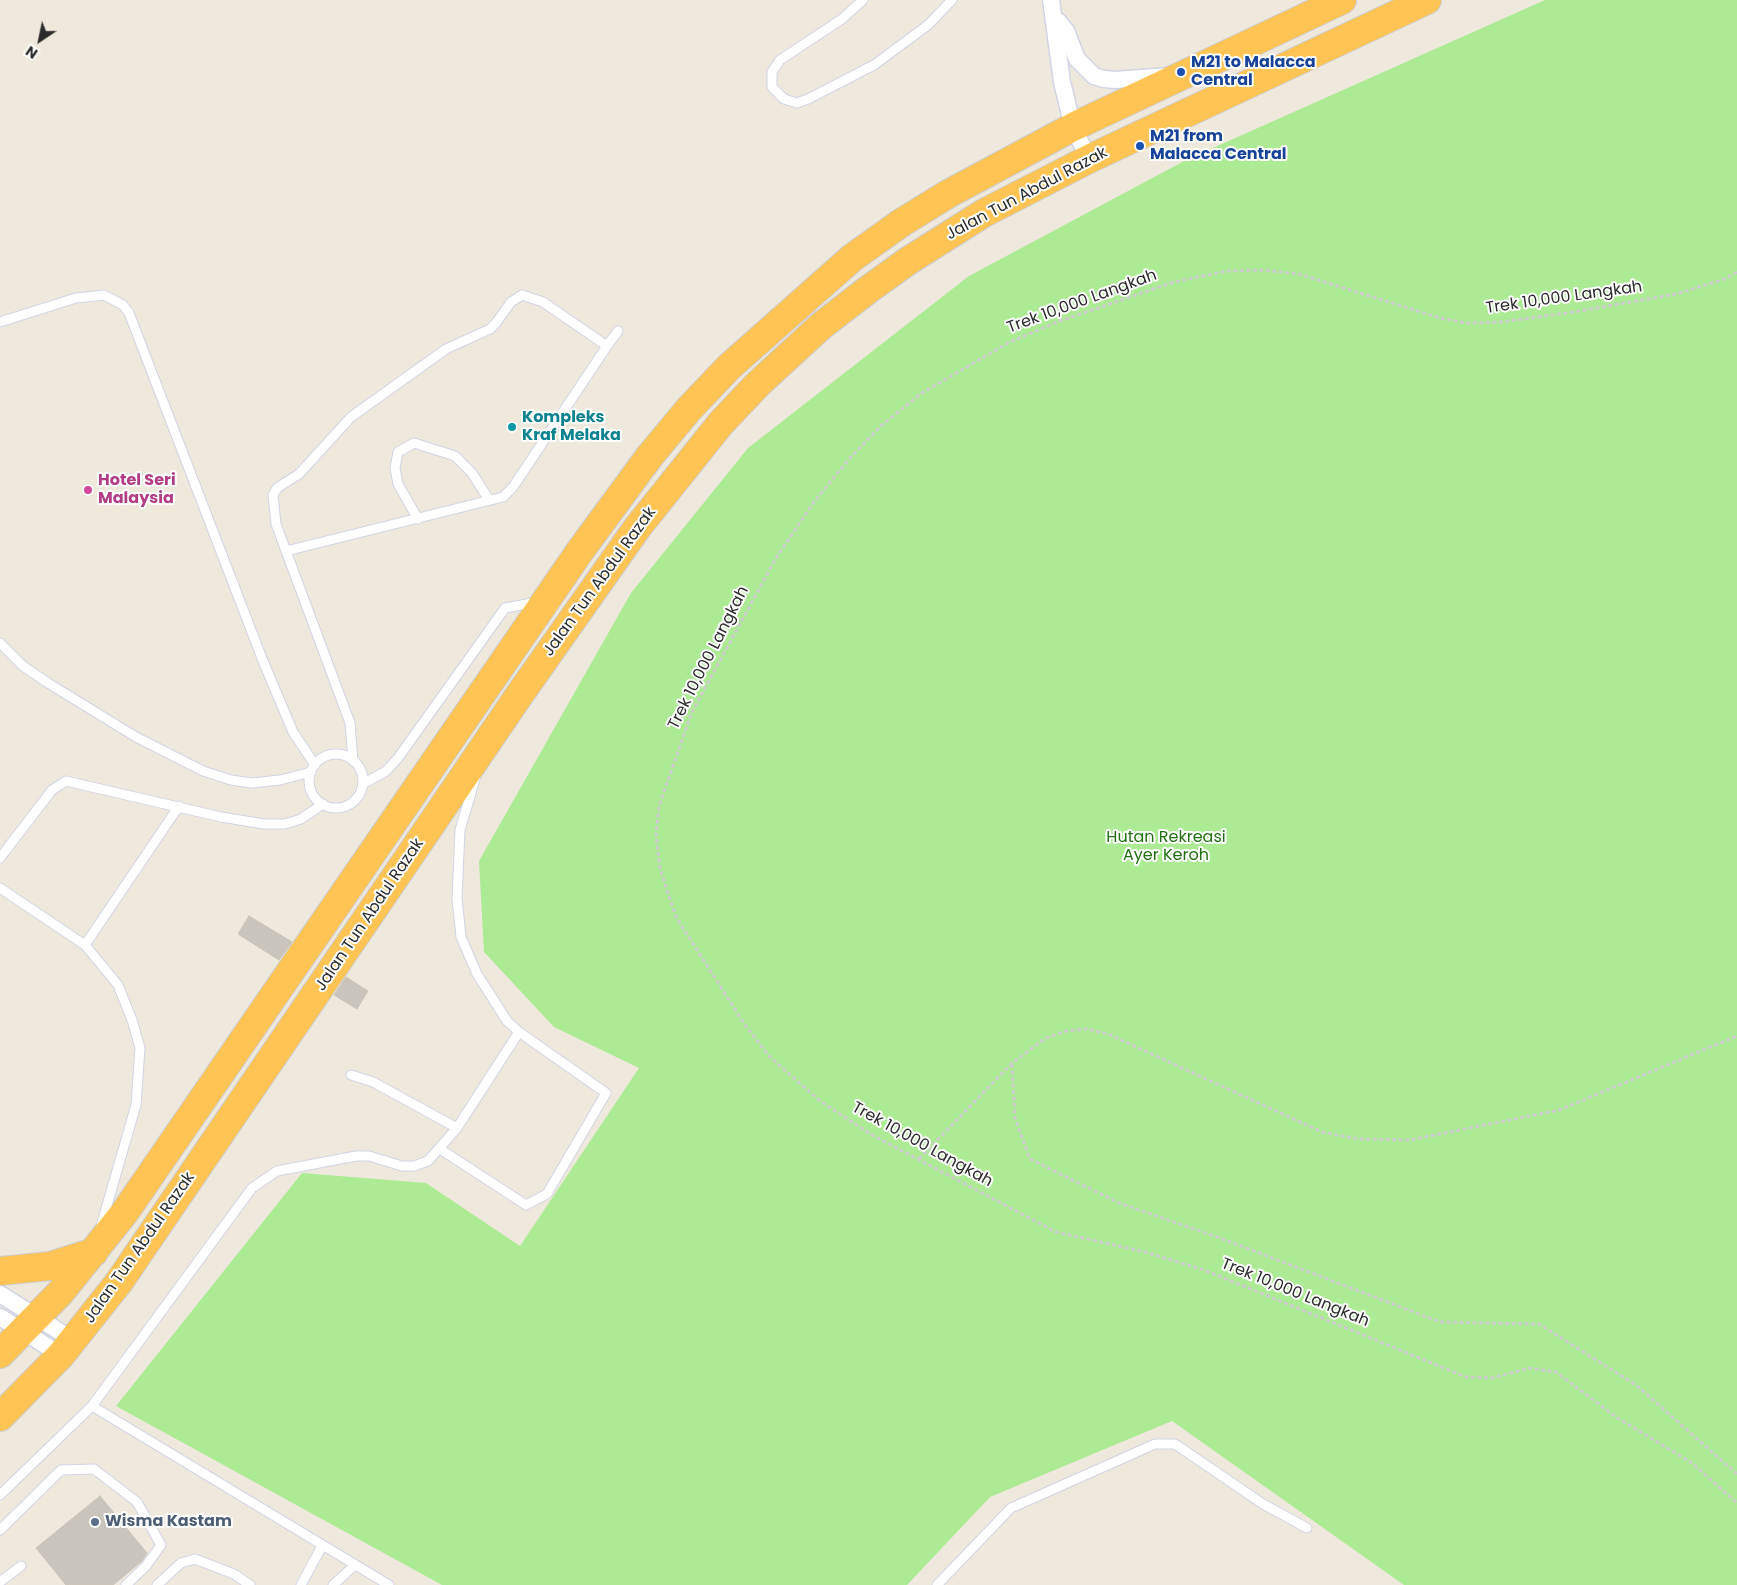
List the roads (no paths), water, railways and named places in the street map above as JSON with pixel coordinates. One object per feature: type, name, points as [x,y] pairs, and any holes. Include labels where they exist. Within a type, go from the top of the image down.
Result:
[{"type":"highway","name":"Jalan Tun Abdul Razak","points":[[0,1354],[31,1324],[94,1252],[125,1212],[546,600],[626,488],[672,430],[729,367],[780,319],[852,258],[901,223],[948,194],[1073,127],[1342,0]]},
{"type":"highway","name":"Jalan Tun Abdul Razak","points":[[0,1417],[67,1347],[137,1256],[484,747],[637,528],[721,423],[758,384],[820,326],[908,261],[984,213],[1089,159],[1428,0]]},
{"type":"highway","points":[[0,1271],[50,1266],[94,1252]]},
{"type":"street","points":[[1051,0],[1055,17],[1062,82],[1073,127],[1089,159]]},
{"type":"street","points":[[1055,17],[1066,31],[1077,59],[1094,76],[1115,80],[1180,75]]},
{"type":"street","points":[[0,1294],[31,1324],[67,1347]]},
{"type":"street","points":[[0,1317],[31,1324]]},
{"type":"lane","points":[[863,0],[842,19],[780,60],[772,72],[772,87],[784,98],[797,103],[808,99],[874,65],[928,25],[952,0]]},
{"type":"lane","points":[[0,322],[76,298],[104,295],[122,304],[129,312],[263,661],[293,732],[313,768],[311,790],[322,804],[331,808],[348,805],[360,793],[363,784],[362,776],[354,761],[350,723],[276,524],[273,495],[277,488],[299,474],[351,417],[446,349],[490,329],[496,324],[510,302],[522,295],[543,302],[608,346]]},
{"type":"lane","points":[[286,551],[503,497],[513,487],[618,331]]},
{"type":"lane","points":[[418,519],[398,484],[394,468],[398,452],[414,443],[455,456],[472,473],[489,500]]},
{"type":"lane","points":[[363,784],[386,771],[398,758],[505,608],[546,600]]},
{"type":"lane","points":[[0,643],[23,666],[48,683],[136,737],[204,771],[231,780],[252,782],[280,780],[313,768],[329,755],[346,756],[354,761]]},
{"type":"lane","points":[[440,1149],[526,1205],[547,1194],[606,1093],[519,1032],[507,1020],[477,974],[461,937],[457,898],[460,830],[484,747]]},
{"type":"lane","points":[[0,858],[52,790],[66,781],[221,817],[284,824],[301,819],[322,804]]},
{"type":"lane","points":[[85,945],[179,806]]},
{"type":"lane","points":[[0,888],[85,945],[118,985],[132,1020],[140,1048],[136,1105],[94,1252]]},
{"type":"lane","points":[[0,1495],[92,1406],[237,1205],[252,1188],[277,1171],[290,1167],[356,1156],[369,1156],[402,1166],[414,1166],[428,1161],[457,1128],[519,1032]]},
{"type":"lane","points":[[351,1075],[373,1082],[457,1128]]},
{"type":"lane","points":[[92,1406],[389,1585]]},
{"type":"lane","points":[[936,1585],[1011,1508],[1155,1444],[1175,1444],[1263,1504],[1307,1528]]},
{"type":"lane","points":[[0,1530],[61,1470],[94,1469],[137,1502],[161,1545],[146,1566],[126,1585]]},
{"type":"lane","points":[[301,1585],[322,1546]]},
{"type":"lane","points":[[157,1585],[181,1563],[196,1559],[234,1574],[250,1585]]},
{"type":"lane","points":[[333,1585],[355,1565]]},
{"type":"lane","points":[[0,1582],[21,1566]]},
{"type":"place","name":"M21 to Malacca Central","points":[[1181,72]]},
{"type":"place","name":"M21 from Malacca Central","points":[[1140,146]]},
{"type":"place","name":"Kompleks Kraf Melaka","points":[[512,427]]},
{"type":"place","name":"Hotel Seri Malaysia","points":[[88,490]]},
{"type":"place","name":"Wisma Kastam","points":[[95,1522]]},
{"type":"park label","name":"Hutan Rekreasi Ayer Keroh","points":[[1166,847]]}]
